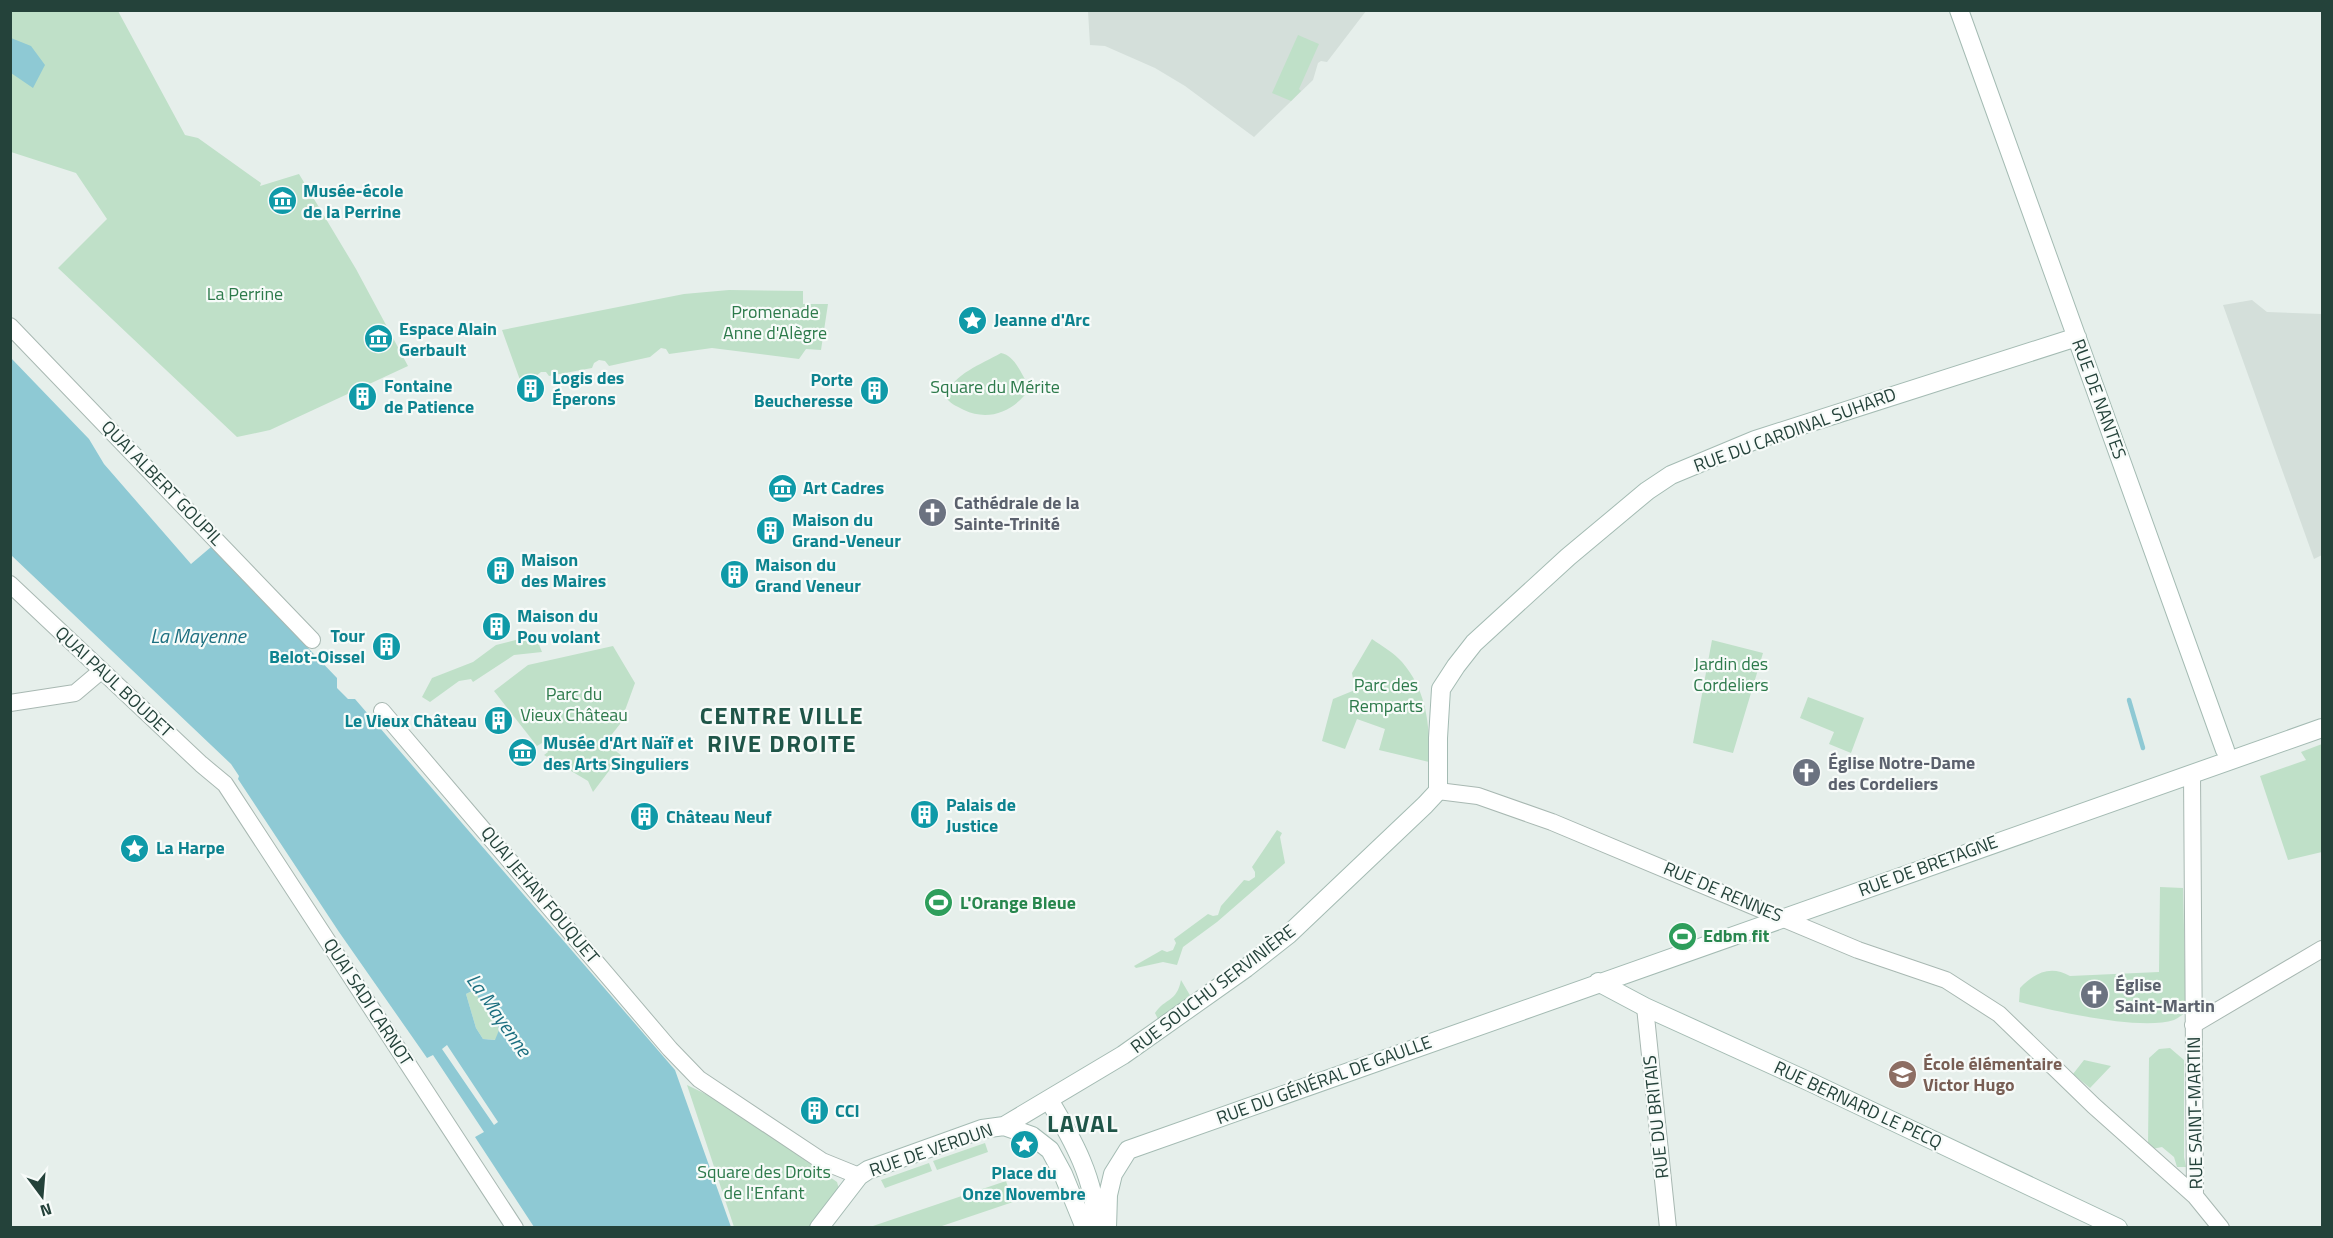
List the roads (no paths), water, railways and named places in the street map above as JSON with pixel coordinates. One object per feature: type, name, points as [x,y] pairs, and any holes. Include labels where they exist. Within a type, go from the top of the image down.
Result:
[{"type":"main road","name":"RUE DE NANTES","points":[[1959,10],[2224,750]]},
{"type":"main road","name":"RUE DU CARDINAL SUHARD","points":[[1438,791],[1441,689],[1456,666],[1474,643],[1559,565],[1647,491],[1671,475],[1755,440],[2077,337]]},
{"type":"main road","name":"RUE DE BRETAGNE","points":[[1598,982],[2322,728]]},
{"type":"main road","name":"RUE DE BRETAGNE","points":[[2224,750],[2259,750]]},
{"type":"main road","points":[[2192,774],[2224,750]]},
{"type":"main road","name":"RUE SOUCHU SERVINIÈRE","points":[[1049,1100],[1123,1055],[1246,968],[1288,935],[1438,791]]},
{"type":"main road","name":"RUE BERNARD LE PECQ","points":[[1598,982],[2118,1227]]},
{"type":"main road","name":"RUE DU GÉNÉRAL DE GAULLE","points":[[1107,1227],[1108,1195],[1113,1174],[1128,1150],[1598,982]]},
{"type":"main road","points":[[1049,1100],[1084,1167],[1096,1209],[1096,1227]]},
{"type":"main road","name":"RUE DE VERDUN","points":[[819,1227],[859,1176],[867,1170],[982,1129],[1004,1126],[1049,1100]]},
{"type":"main road","name":"RUE DE VERDUN","points":[[1004,1126],[1032,1136],[1050,1150],[1063,1174],[1085,1227]]},
{"type":"street","name":"QUAI ALBERT GOUPIL","points":[[10,327],[312,640]]},
{"type":"street","name":"QUAI PAUL BOUDET","points":[[10,584],[201,764],[219,778]]},
{"type":"street","points":[[10,703],[75,693],[101,670]]},
{"type":"street","name":"QUAI JEHAN FOUQUET","points":[[382,711],[670,1049],[699,1079]]},
{"type":"street","name":"RUE SAINT-MARTIN","points":[[2192,774],[2195,1196],[2221,1227]]},
{"type":"street","name":"QUAI SADI CARNOT","points":[[219,778],[516,1227]]},
{"type":"street","name":"RUE DE RENNES","points":[[1438,791],[1478,796],[1552,822],[1858,950],[1946,980],[1999,1014],[2094,1107],[2195,1196]]},
{"type":"street","points":[[2193,1025],[2322,949]]},
{"type":"street","name":"RUE DU BRITAIS","points":[[1645,1006],[1668,1227]]},
{"type":"street","name":"RUE DE VERDUN","points":[[699,1079],[822,1161],[859,1176]]},
{"type":"water","points":[[11,38],[31,46],[45,65],[33,88],[11,73]]},
{"type":"water","name":"La Mayenne","points":[[10,357],[89,439],[104,464],[191,564],[211,547],[337,678],[337,688],[348,699],[355,699],[675,1070],[731,1227],[534,1227],[475,1137],[484,1132],[433,1055],[427,1058],[339,932],[238,779],[239,776],[231,764],[11,555]],"holes":[[[472,991],[476,993],[480,1001],[493,1008],[499,1030],[495,1040],[483,1039],[476,1028],[466,994]],[[447,1045],[498,1122],[494,1125],[442,1049]]]},
{"type":"waterway","points":[[2129,700],[2143,748]]},
{"type":"place","name":"Musée-école de la Perrine","points":[[282,201]]},
{"type":"place","name":"Jeanne d'Arc","points":[[973,320]]},
{"type":"place","name":"Espace Alain Gerbault","points":[[378,339]]},
{"type":"place","name":"Logis des Éperons","points":[[531,388]]},
{"type":"place","name":"Porte Beucheresse","points":[[874,390]]},
{"type":"place","name":"Fontaine de Patience","points":[[363,396]]},
{"type":"place","name":"Art Cadres","points":[[782,488]]},
{"type":"place","name":"Cathédrale de la Sainte-Trinité","points":[[933,513]]},
{"type":"place","name":"Maison du Grand-Veneur","points":[[771,530]]},
{"type":"place","name":"Maison des Maires","points":[[500,570]]},
{"type":"place","name":"Maison du Grand Veneur","points":[[734,575]]},
{"type":"place","name":"Maison du Pou volant","points":[[496,626]]},
{"type":"place","name":"Tour Belot-Oissel","points":[[386,646]]},
{"type":"place","name":"Le Vieux Château","points":[[498,721]]},
{"type":"place","name":"Musée d'Art Naïf et des Arts Singuliers","points":[[522,753]]},
{"type":"place","name":"Église Notre-Dame des Cordeliers","points":[[1807,773]]},
{"type":"place","name":"Palais de Justice","points":[[925,815]]},
{"type":"place","name":"Château Neuf","points":[[645,817]]},
{"type":"place","name":"La Harpe","points":[[135,848]]},
{"type":"place","name":"L'Orange Bleue","points":[[939,903]]},
{"type":"place","name":"Edbm fit","points":[[1682,936]]},
{"type":"place","name":"Église Saint-Martin","points":[[2094,995]]},
{"type":"place","name":"École élémentaire Victor Hugo","points":[[1902,1074]]},
{"type":"place","name":"CCI","points":[[814,1111]]},
{"type":"place","name":"Place du Onze Novembre","points":[[1024,1144]]},
{"type":"district","name":"CENTRE VILLE RIVE DROITE","points":[[782,730]]},
{"type":"district","name":"LAVAL","points":[[1083,1124]]},
{"type":"park label","name":"La Perrine","points":[[245,294]]},
{"type":"park label","name":"Promenade Anne d'Alègre","points":[[775,322]]},
{"type":"park label","name":"Square du Mérite","points":[[995,387]]},
{"type":"park label","name":"Jardin des Cordeliers","points":[[1731,674]]},
{"type":"park label","name":"Parc des Remparts","points":[[1386,695]]},
{"type":"park label","name":"Parc du Vieux Château","points":[[574,704]]},
{"type":"park label","name":"Square des Droits de l'Enfant","points":[[764,1182]]}]
